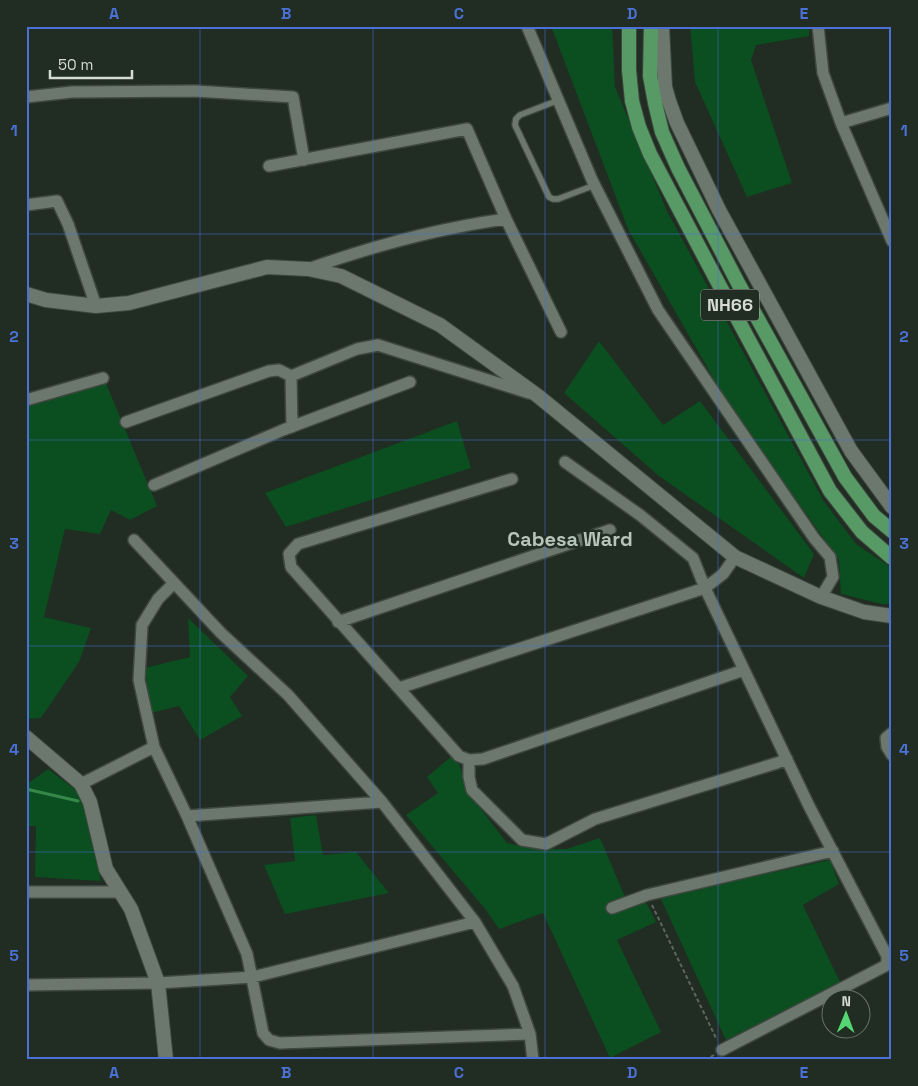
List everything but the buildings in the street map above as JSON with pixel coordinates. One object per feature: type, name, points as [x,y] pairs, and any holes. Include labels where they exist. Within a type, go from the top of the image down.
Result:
[{"type":"highway","name":"NH66","points":[[628,26],[632,101],[650,154],[830,490],[862,532],[892,558]]},
{"type":"highway","name":"NH66","points":[[650,26],[650,76],[655,103],[662,132],[678,168],[738,283],[845,477],[874,516],[892,532]]},
{"type":"main road","points":[[662,26],[665,87],[669,101],[719,210],[851,451],[892,507]]},
{"type":"main road","points":[[26,294],[46,300],[96,306],[130,303],[267,267],[308,268],[341,276],[440,325],[538,396],[735,557],[821,597],[864,612],[892,616]]},
{"type":"main road","points":[[26,737],[81,784],[90,802],[106,869],[119,892],[132,909],[158,983],[166,1060]]},
{"type":"street","points":[[527,26],[595,186],[658,310],[814,538],[830,557],[833,577],[821,597]]},
{"type":"street","points":[[818,26],[823,73],[841,123],[892,241]]},
{"type":"street","points":[[26,97],[72,92],[195,91],[293,97],[304,160]]},
{"type":"street","points":[[841,123],[892,108]]},
{"type":"street","points":[[269,166],[467,129],[506,219],[561,332]]},
{"type":"street","points":[[26,205],[57,201],[68,224],[96,306]]},
{"type":"street","points":[[308,268],[358,251],[416,236],[471,224],[506,219]]},
{"type":"street","points":[[126,422],[269,370],[279,370],[291,376],[357,349],[378,345],[538,396]]},
{"type":"street","points":[[291,376],[292,427]]},
{"type":"street","points":[[26,400],[103,378]]},
{"type":"street","points":[[154,485],[292,427],[410,382]]},
{"type":"street","points":[[565,462],[640,515],[693,558],[787,759],[887,956],[887,962],[884,966],[722,1050]]},
{"type":"street","points":[[512,479],[298,544],[289,554],[291,567],[459,756],[469,760],[483,759],[744,670]]},
{"type":"street","points":[[338,622],[610,530]]},
{"type":"street","points":[[134,540],[221,633],[288,695],[382,802],[475,922],[513,986],[530,1034],[533,1060]]},
{"type":"street","points":[[399,688],[706,588],[723,574],[735,557]]},
{"type":"street","points":[[174,583],[158,599],[142,625],[139,680],[154,746],[187,816],[247,954],[263,1033],[269,1040],[280,1044],[530,1034]]},
{"type":"street","points":[[892,733],[886,738],[887,747],[892,755]]},
{"type":"street","points":[[81,784],[154,746]]},
{"type":"street","points":[[469,760],[469,777],[472,790],[522,840],[546,844],[595,819],[787,759]]},
{"type":"street","points":[[187,816],[382,802]]},
{"type":"street","points":[[612,908],[647,894],[833,851]]},
{"type":"street","points":[[26,892],[119,892]]},
{"type":"street","points":[[26,985],[158,983],[253,977],[475,922]]},
{"type":"lane","points":[[559,100],[520,115],[516,119],[516,125],[549,196],[553,199],[558,199],[595,186]]},
{"type":"path","points":[[647,894],[722,1050]]},
{"type":"green space","points":[[551,26],[612,26],[615,87],[667,211],[823,500],[856,544],[892,568],[892,604],[882,604],[841,594],[839,560],[727,402],[628,229]]},
{"type":"green space","points":[[690,26],[809,26],[809,36],[756,45],[751,60],[792,183],[747,197],[695,82]]},
{"type":"green space","points":[[599,341],[663,425],[700,401],[814,554],[804,578],[659,476],[564,393]]},
{"type":"green space","points":[[105,381],[157,506],[130,520],[111,510],[100,534],[65,529],[44,617],[91,628],[79,662],[41,718],[26,719],[26,403]]},
{"type":"green space","points":[[457,421],[471,468],[286,527],[265,493]]},
{"type":"green space","points":[[188,618],[248,676],[230,697],[242,716],[200,740],[179,706],[151,713],[145,668],[190,657]]},
{"type":"green space","points":[[451,757],[460,766],[467,791],[507,843],[534,849],[567,849],[600,838],[625,897],[642,894],[656,922],[617,940],[661,1032],[610,1058],[543,913],[499,929],[486,910],[406,815],[438,793],[427,777]]},
{"type":"green space","points":[[48,769],[84,796],[101,881],[35,877],[36,826],[26,826],[26,780],[30,782]]},
{"type":"green space","points":[[316,815],[323,855],[356,852],[389,893],[285,914],[264,865],[295,861],[290,818]]},
{"type":"green space","points":[[830,860],[839,884],[803,905],[840,982],[828,988],[820,988],[820,992],[726,1040],[660,897]]},
{"type":"waterway","points":[[26,789],[78,801]]},
{"type":"district","name":"Cabesa Ward","points":[[570,539]]}]
